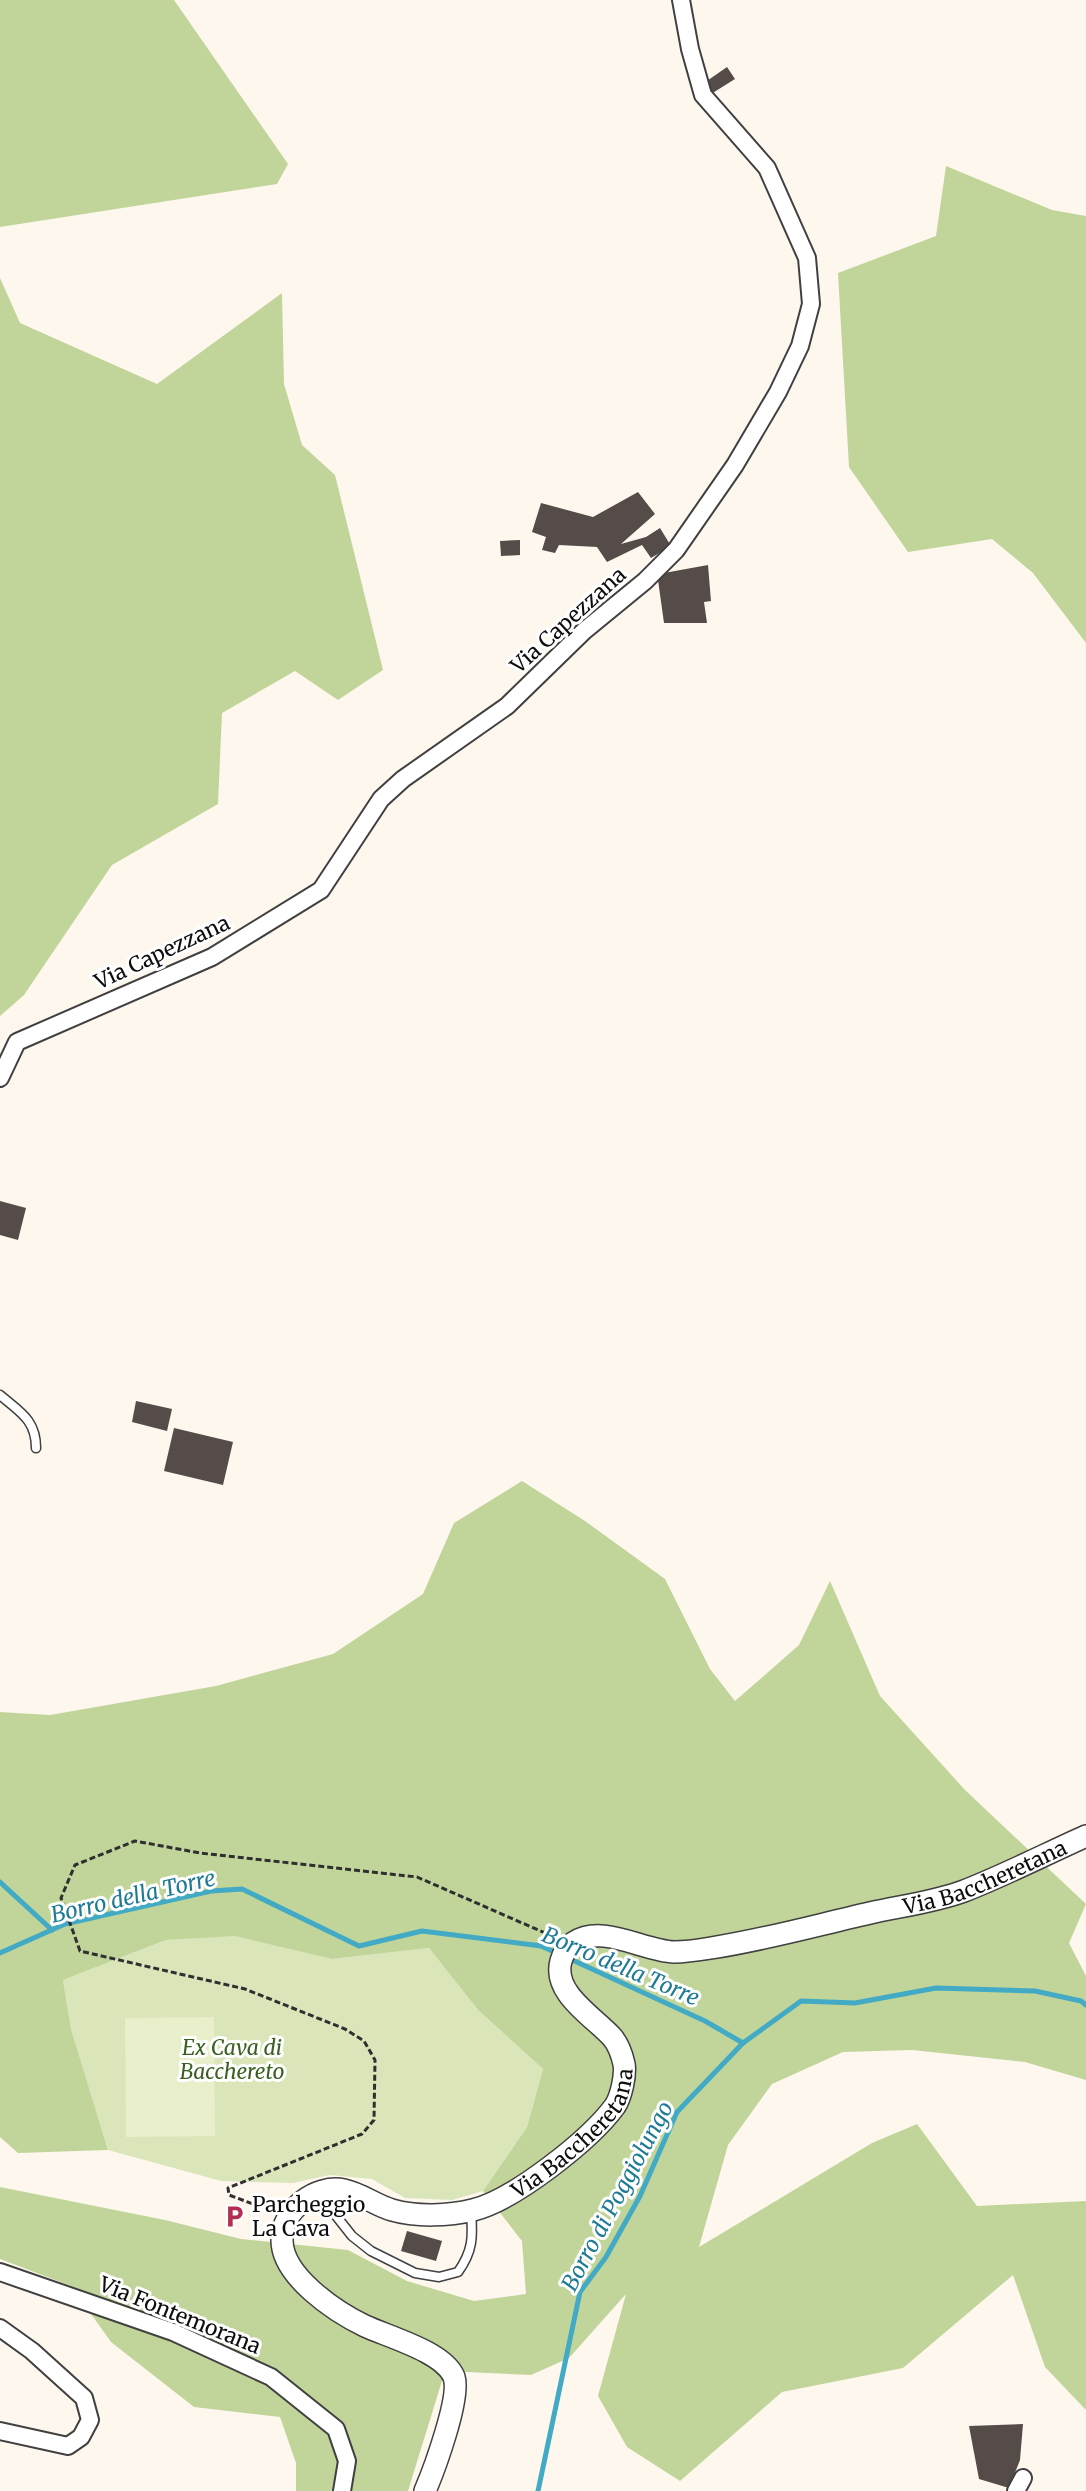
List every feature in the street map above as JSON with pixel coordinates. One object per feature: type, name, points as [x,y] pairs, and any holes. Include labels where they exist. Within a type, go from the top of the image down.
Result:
[{"type":"street","name":"Via Capezzana","points":[[0,1078],[17,1042],[212,957],[321,890],[381,799],[403,779],[507,706],[584,631],[645,581],[676,550],[735,465],[778,392],[800,346],[811,304],[807,258],[767,168],[703,95],[690,49],[681,0]]},
{"type":"street","name":"Via Baccheretana","points":[[318,2192],[340,2189],[364,2196],[391,2210],[424,2215],[471,2211],[503,2200],[583,2141],[618,2103],[626,2069],[616,2041],[567,1992],[561,1977],[565,1953],[594,1936],[610,1937],[672,1952],[706,1949],[749,1941],[962,1892],[1086,1836]]},
{"type":"street","points":[[318,2192],[297,2206],[287,2217],[282,2239],[286,2260],[304,2283],[338,2310],[365,2326],[413,2346],[445,2364],[454,2379],[454,2396],[448,2423],[425,2491]]},
{"type":"street","name":"Via Fontemorana","points":[[0,2272],[173,2332],[271,2377],[336,2429],[347,2461],[342,2491]]},
{"type":"street","points":[[0,2328],[32,2351],[84,2398],[90,2420],[81,2437],[68,2446],[0,2431]]},
{"type":"lane","points":[[0,1395],[30,1421],[36,1436],[36,1448]]},
{"type":"lane","points":[[318,2192],[352,2236],[371,2251],[415,2273],[439,2277],[458,2272],[469,2257],[473,2234],[471,2211]]},
{"type":"path","points":[[287,2217],[229,2195],[228,2187],[362,2134],[374,2120],[375,2060],[370,2050],[364,2041],[345,2030],[245,1989],[80,1951],[61,1898],[75,1865],[135,1841],[200,1853],[417,1877],[565,1953]]},
{"type":"green space","points":[[0,0],[174,0],[288,164],[277,184],[0,227]]},
{"type":"green space","points":[[946,166],[1052,210],[1086,216],[1086,643],[1033,573],[992,539],[908,552],[849,467],[838,273],[936,236]]},
{"type":"green space","points":[[0,278],[20,323],[157,384],[282,293],[284,384],[302,445],[335,475],[383,670],[338,700],[295,671],[222,713],[218,804],[112,865],[24,995],[0,1016]]},
{"type":"green space","points":[[522,1481],[585,1521],[665,1579],[710,1669],[735,1701],[799,1645],[830,1581],[880,1696],[965,1790],[1086,1904],[1069,1943],[1086,1976],[1086,2080],[1025,2062],[912,2050],[843,2052],[772,2084],[728,2145],[699,2247],[872,2143],[917,2124],[977,2206],[1086,2201],[1086,2410],[1045,2367],[1013,2275],[903,2368],[782,2392],[680,2481],[627,2447],[598,2396],[626,2294],[569,2358],[531,2375],[445,2371],[408,2491],[296,2491],[296,2463],[280,2417],[194,2407],[111,2342],[71,2286],[0,2259],[0,2187],[165,2220],[241,2239],[348,2250],[407,2281],[474,2301],[526,2294],[522,2241],[483,2191],[527,2127],[543,2069],[478,2010],[429,1948],[332,1959],[235,1936],[166,1940],[63,1980],[71,2029],[108,2150],[18,2153],[0,2137],[0,1712],[50,1715],[216,1686],[333,1654],[423,1594],[454,1523]]},
{"type":"green space","name":"Ex Cava di Bacchereto","points":[[235,1935],[332,1959],[429,1948],[478,2010],[543,2069],[527,2127],[483,2191],[452,2200],[405,2198],[372,2179],[330,2175],[293,2183],[221,2181],[108,2150],[71,2029],[63,1980],[166,1940]]},
{"type":"green space","points":[[214,2017],[215,2136],[126,2137],[125,2018]]},
{"type":"building","points":[[727,67],[735,79],[711,94],[704,83]]},
{"type":"building","points":[[638,492],[655,514],[621,544],[646,537],[660,528],[671,546],[651,558],[642,545],[607,562],[597,547],[559,545],[555,553],[542,550],[546,537],[532,532],[541,503],[593,517]]},
{"type":"building","points":[[520,540],[520,555],[501,556],[500,541]]},
{"type":"building","points":[[708,565],[711,601],[704,602],[707,623],[664,623],[658,580],[664,573]]},
{"type":"building","points":[[0,1201],[26,1208],[18,1240],[0,1235]]},
{"type":"building","points":[[136,1401],[172,1409],[167,1431],[132,1422]]},
{"type":"building","points":[[174,1428],[233,1442],[223,1485],[164,1471]]},
{"type":"building","points":[[407,2231],[442,2241],[436,2261],[401,2251]]},
{"type":"building","points":[[1023,2424],[1020,2460],[1009,2488],[979,2479],[969,2426]]},
{"type":"waterway","points":[[0,1882],[52,1930]]},
{"type":"waterway","name":"Borro della Torre","points":[[0,1953],[65,1924],[211,1891],[242,1889],[359,1946],[422,1931],[541,1946],[559,1954]]},
{"type":"waterway","name":"Borro della Torre","points":[[568,1958],[705,2021],[743,2043]]},
{"type":"waterway","name":"Borro di Poggiolungo","points":[[538,2491],[580,2292],[606,2257],[640,2196],[677,2112],[743,2043],[801,2001],[855,2003],[936,1988],[1035,1991],[1081,2001],[1086,2005]]},
{"type":"place","name":"Parcheggio La Cava","points":[[234,2216]]}]
